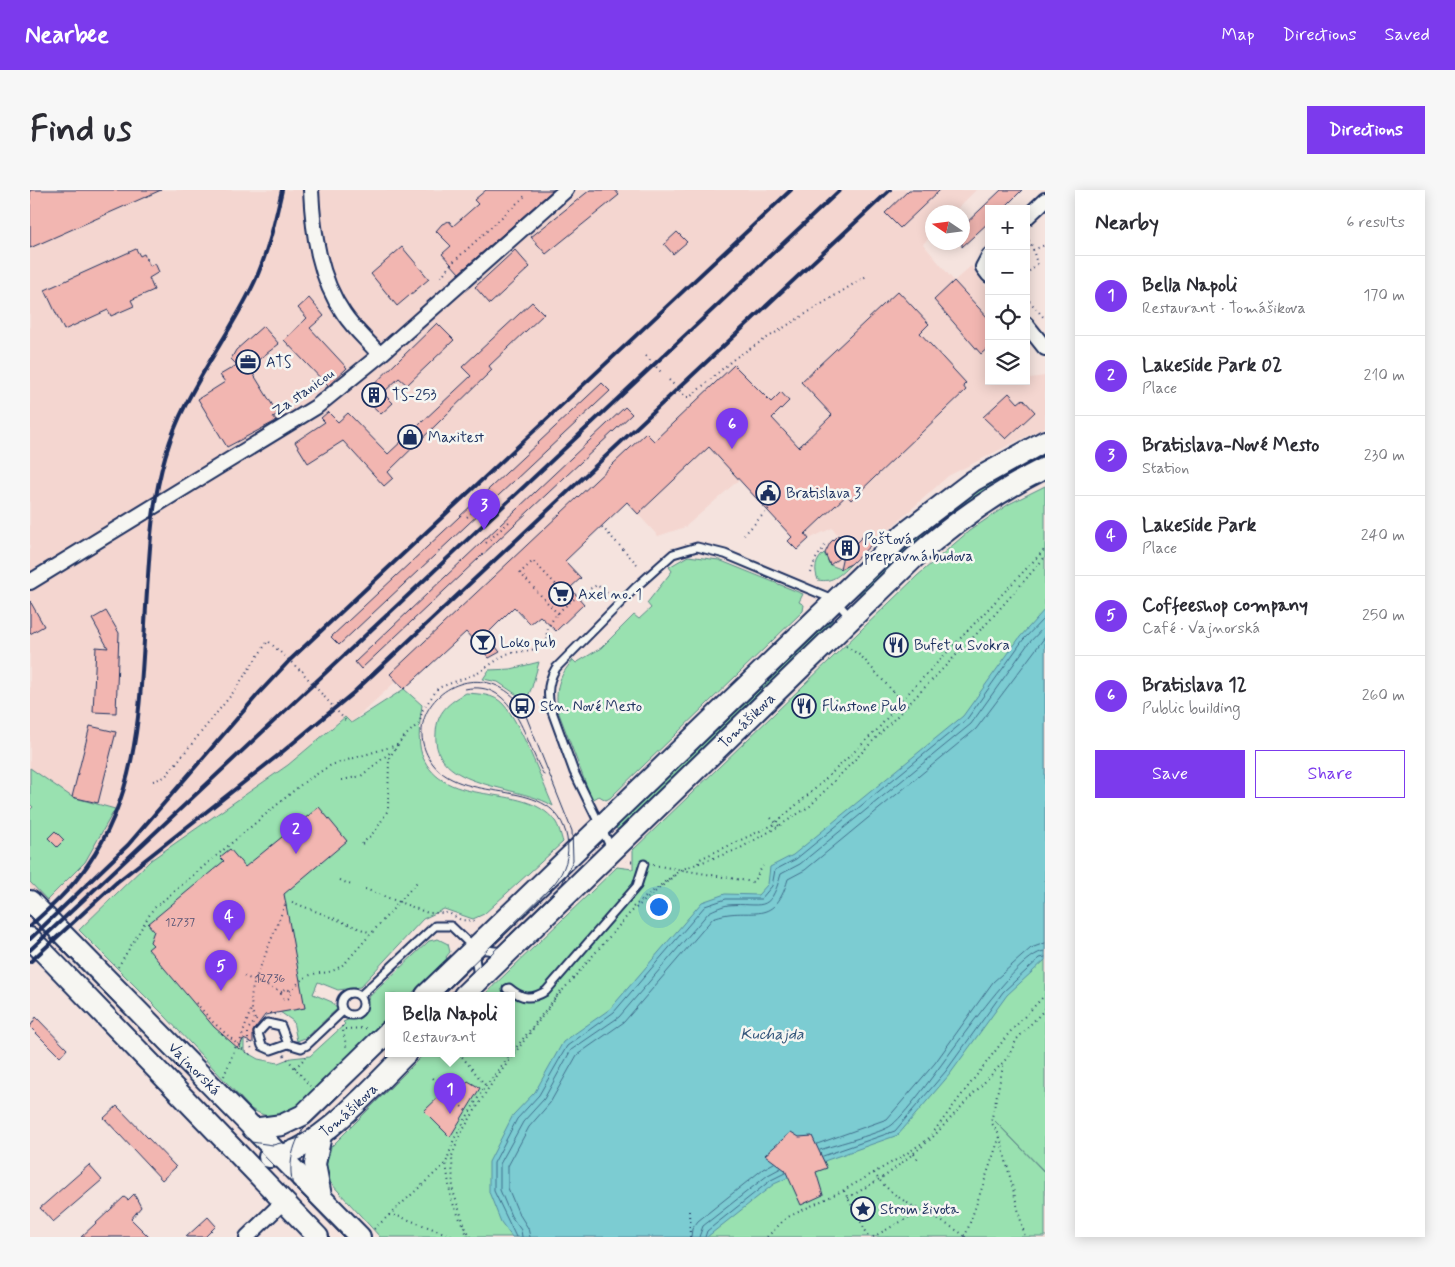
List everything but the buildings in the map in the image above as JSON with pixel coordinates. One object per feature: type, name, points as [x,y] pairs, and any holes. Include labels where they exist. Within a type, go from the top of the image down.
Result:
[{"type":"main road","name":"Tomášikova","points":[[429,992],[835,600],[928,513],[986,473],[1045,441]]},
{"type":"main road","name":"Tomášikova","points":[[467,992],[508,952],[615,855],[915,557],[947,530],[1006,488],[1045,468]]},
{"type":"main road","name":"Vajnorská","points":[[30,901],[281,1157],[365,1235]]},
{"type":"main road","name":"Vajnorská","points":[[30,938],[318,1237]]},
{"type":"main road","name":"Tomášikova","points":[[281,1198],[278,1183],[281,1157],[285,1144],[303,1115],[380,1029]]},
{"type":"main road","name":"Tomášikova","points":[[234,1148],[253,1157],[281,1157],[321,1135],[403,1057]]},
{"type":"main road","name":"Tomášikova","points":[[253,1129],[282,1125],[303,1115]]},
{"type":"main road","points":[[321,1135],[315,1164],[321,1196]]},
{"type":"street","points":[[311,190],[317,252],[327,281],[345,316],[380,354]]},
{"type":"street","name":"Za stanicou","points":[[30,582],[316,407],[380,354],[566,190]]},
{"type":"street","points":[[1030,214],[1045,200]]},
{"type":"street","points":[[1030,329],[1045,348]]},
{"type":"street","points":[[247,1237],[281,1198]]},
{"type":"lane","points":[[615,855],[560,738],[550,706],[550,686],[556,668],[636,587],[673,554],[697,547],[725,554],[835,600],[852,619]]},
{"type":"lane","points":[[515,993],[521,998],[535,998],[546,991],[637,886],[644,864]]},
{"type":"lane","points":[[360,996],[435,926],[451,926],[474,948],[508,952]]},
{"type":"lane","points":[[474,948],[479,981]]},
{"type":"lane","points":[[507,989],[509,988],[514,992]]},
{"type":"lane","points":[[352,992],[360,996],[363,1004],[359,1012],[351,1015],[343,1011],[341,1003],[344,996],[352,992]]},
{"type":"lane","points":[[288,1044],[284,1030],[276,1024],[267,1023],[260,1029],[258,1038],[266,1049],[275,1049],[288,1044],[300,1048],[343,1011]]},
{"type":"path","points":[[441,277],[451,264],[528,194]]},
{"type":"path","points":[[1030,244],[1037,264],[1030,270]]},
{"type":"path","points":[[1033,250],[1045,245]]},
{"type":"path","points":[[669,380],[686,397],[690,397],[735,358],[868,275]]},
{"type":"path","points":[[1030,302],[1045,319]]},
{"type":"path","points":[[646,356],[662,373]]},
{"type":"path","points":[[466,517],[484,501]]},
{"type":"path","points":[[744,535],[775,502]]},
{"type":"path","points":[[486,543],[509,522]]},
{"type":"path","points":[[602,527],[637,564]]},
{"type":"path","points":[[811,573],[815,560],[827,543]]},
{"type":"path","points":[[698,864],[700,860],[776,823],[877,730],[901,701],[1045,549]]},
{"type":"path","points":[[515,1048],[621,916],[653,889],[680,870],[738,849],[810,806],[990,620],[1045,557]]},
{"type":"path","points":[[558,614],[520,573],[533,561],[572,601]]},
{"type":"path","points":[[362,844],[376,830],[388,810],[388,766],[394,750],[420,722],[422,711],[438,688],[478,674],[506,654],[548,647],[546,632],[558,614],[572,601],[597,585],[606,593]]},
{"type":"path","points":[[153,781],[166,777],[232,694],[268,641],[302,672],[347,720]]},
{"type":"path","points":[[842,642],[861,656],[906,706]]},
{"type":"path","points":[[116,969],[153,909],[172,895],[206,862],[215,858],[303,783],[330,765],[397,745]]},
{"type":"path","points":[[342,780],[362,776],[394,750]]},
{"type":"path","points":[[771,818],[779,826]]},
{"type":"path","points":[[615,855],[644,864],[753,882],[763,866]]},
{"type":"path","points":[[515,1052],[556,998],[630,913],[680,870]]},
{"type":"path","points":[[340,880],[351,884]]},
{"type":"path","points":[[282,992],[283,998],[288,999],[291,995],[290,991],[305,977],[336,971],[356,952],[371,933],[400,903],[416,882]]},
{"type":"path","points":[[365,889],[428,913],[449,913],[462,920],[476,921]]},
{"type":"path","points":[[254,1020],[251,1010],[251,991],[286,902]]},
{"type":"path","points":[[292,902],[371,933]]},
{"type":"path","points":[[244,976],[282,992],[286,989],[290,991]]},
{"type":"path","points":[[767,1237],[786,1218],[844,1190],[903,1156],[928,1139],[1009,1033],[1045,995]]},
{"type":"path","points":[[196,1003],[213,1022],[249,1055],[253,1051]]},
{"type":"path","points":[[848,1198],[878,1180],[914,1154],[962,1107],[1004,1060],[1017,1039],[1045,1008]]},
{"type":"path","points":[[221,1083],[236,1046],[240,1042],[251,1010]]},
{"type":"path","points":[[345,1030],[380,1029]]},
{"type":"path","points":[[284,1055],[314,1090]]},
{"type":"path","points":[[295,1068],[308,1055]]},
{"type":"path","points":[[462,1057],[486,1086]]},
{"type":"path","points":[[469,1237],[452,1199],[446,1163],[454,1139],[468,1114],[508,1057]]},
{"type":"path","points":[[469,1237],[453,1191],[452,1156],[466,1124],[511,1057]]},
{"type":"path","points":[[1004,1060],[991,1122],[1000,1136],[1025,1237]]},
{"type":"path","points":[[433,1078],[468,1114]]},
{"type":"path","points":[[874,1173],[884,1187],[924,1214],[946,1222],[966,1237],[1000,1136]]},
{"type":"path","points":[[914,1154],[919,1161]]},
{"type":"path","points":[[365,1235],[446,1163]]},
{"type":"path","points":[[844,1190],[869,1237]]},
{"type":"path","points":[[689,1211],[690,1237]]},
{"type":"path","points":[[873,1237],[913,1215],[924,1214]]},
{"type":"path","points":[[389,1215],[401,1217],[455,1237]]},
{"type":"shaded area","points":[[30,190],[976,190],[961,205],[925,205],[925,242],[923,244],[925,250],[928,250],[954,281],[971,266],[985,285],[985,385],[1030,385],[1030,378],[1045,376],[1045,427],[948,476],[851,564],[841,570],[829,565],[824,554],[829,542],[838,535],[832,528],[809,539],[797,550],[788,541],[792,537],[740,479],[685,527],[658,536],[609,483],[351,723],[344,717],[288,765],[151,860],[79,930],[91,915],[66,888],[46,904],[30,887]]},
{"type":"green space","points":[[1045,448],[1045,462],[863,595],[859,594],[857,590],[936,516]]},
{"type":"green space","points":[[1045,486],[1045,1172],[995,1121],[1045,1173],[1045,1237],[380,1237],[329,1181],[326,1165],[331,1147],[421,1057],[515,1057],[515,992],[487,992],[617,867],[633,869],[633,850],[917,576],[969,531],[1009,504]]},
{"type":"green space","points":[[824,553],[830,565],[841,569],[851,564],[832,579],[818,580],[816,565]]},
{"type":"green space","points":[[688,556],[719,560],[803,594],[799,602],[804,605],[803,611],[610,798],[606,800],[599,796],[592,800],[558,711],[557,690],[561,678],[573,660],[576,663],[601,648],[634,615],[639,619],[651,608],[647,603],[672,571],[669,567]]},
{"type":"green space","points":[[827,618],[832,619],[833,627],[622,831],[615,828],[615,824]]},
{"type":"green space","points":[[539,662],[526,701],[498,682],[483,679],[489,670],[511,669]]},
{"type":"green space","points":[[404,689],[422,705],[419,730],[420,749],[433,772],[448,783],[465,790],[524,801],[541,809],[555,821],[563,842],[484,914],[473,919],[444,909],[423,919],[360,987],[338,990],[318,982],[313,994],[332,1002],[337,1009],[305,1038],[297,1041],[293,1021],[280,1012],[263,1010],[244,1037],[244,1051],[258,1059],[278,1063],[291,1058],[310,1056],[345,1024],[343,1022],[362,1014],[369,997],[429,941],[438,939],[448,944],[450,952],[446,957],[447,959],[413,992],[385,992],[385,1020],[295,1107],[278,1116],[263,1115],[251,1109],[166,1017],[79,930],[151,860],[288,765],[345,717],[351,723]]},
{"type":"green space","points":[[466,693],[495,698],[510,713],[524,738],[553,806],[520,793],[480,783],[462,775],[448,765],[438,752],[437,725],[445,708]]},
{"type":"green space","points":[[30,768],[72,797],[115,809],[85,862],[47,900],[30,882],[30,810],[33,807],[30,804]]},
{"type":"water","name":"Kuchajda","points":[[1045,609],[1045,960],[1007,995],[950,1074],[898,1135],[827,1160],[774,1184],[707,1237],[512,1237],[501,1222],[489,1192],[489,1162],[513,1115],[535,1092],[563,1042],[610,1009],[702,902],[725,894],[758,895],[768,884],[770,867],[793,855],[963,716],[1020,637]]},
{"type":"tram line","points":[[444,992],[554,884],[564,868],[567,857],[567,838],[559,818],[546,805],[528,797],[466,785],[448,777],[433,764],[423,744],[423,724],[430,706],[444,692],[462,683],[482,682],[503,689],[522,706],[572,831],[573,860],[561,886],[452,992]]},
{"type":"tram line","points":[[465,689],[482,688],[496,693],[507,703],[524,731],[544,775]]},
{"type":"tram line","points":[[30,915],[343,1237]]},
{"type":"tram line","points":[[293,1186],[292,1156],[303,1129],[385,1050]]},
{"type":"tram line","points":[[251,1142],[273,1145],[300,1138]]},
{"type":"railway","points":[[30,926],[53,905],[87,866],[103,840],[125,786],[132,758],[140,701],[151,535],[155,501],[162,468],[172,435],[186,404],[239,312],[260,270],[274,225],[282,190]]},
{"type":"railway","points":[[30,939],[128,845],[290,660],[791,190]]},
{"type":"railway","points":[[30,950],[840,190]]},
{"type":"railway","points":[[30,962],[117,882],[281,753],[353,693],[890,190]]},
{"type":"place","name":"ATS","points":[[248,362]]},
{"type":"place","name":"TS-253","points":[[374,395]]},
{"type":"place","name":"Maxitest","points":[[410,437]]},
{"type":"place","name":"Bratislava 12","points":[[732,449]]},
{"type":"place","name":"Bratislava 3","points":[[768,493]]},
{"type":"place","name":"Bratislava-Nové Mesto","points":[[484,530]]},
{"type":"place","name":"Poštová prepravná budova","points":[[847,548]]},
{"type":"place","name":"Axel no. 1","points":[[561,594]]},
{"type":"place","name":"Loko pub","points":[[483,642]]},
{"type":"place","name":"Bufet u Svokra","points":[[896,645]]},
{"type":"place","name":"Stn. Nové Mesto","points":[[522,706]]},
{"type":"place","name":"Flinstone Pub","points":[[804,706]]},
{"type":"place","name":"Lakeside Park 02","points":[[296,854]]},
{"type":"place","name":"Lakeside Park","points":[[229,941]]},
{"type":"place","name":"Coffeeshop company","points":[[221,991]]},
{"type":"place","name":"Bella Napoli","points":[[450,1114]]},
{"type":"place","name":"Strom života","points":[[863,1209]]}]
